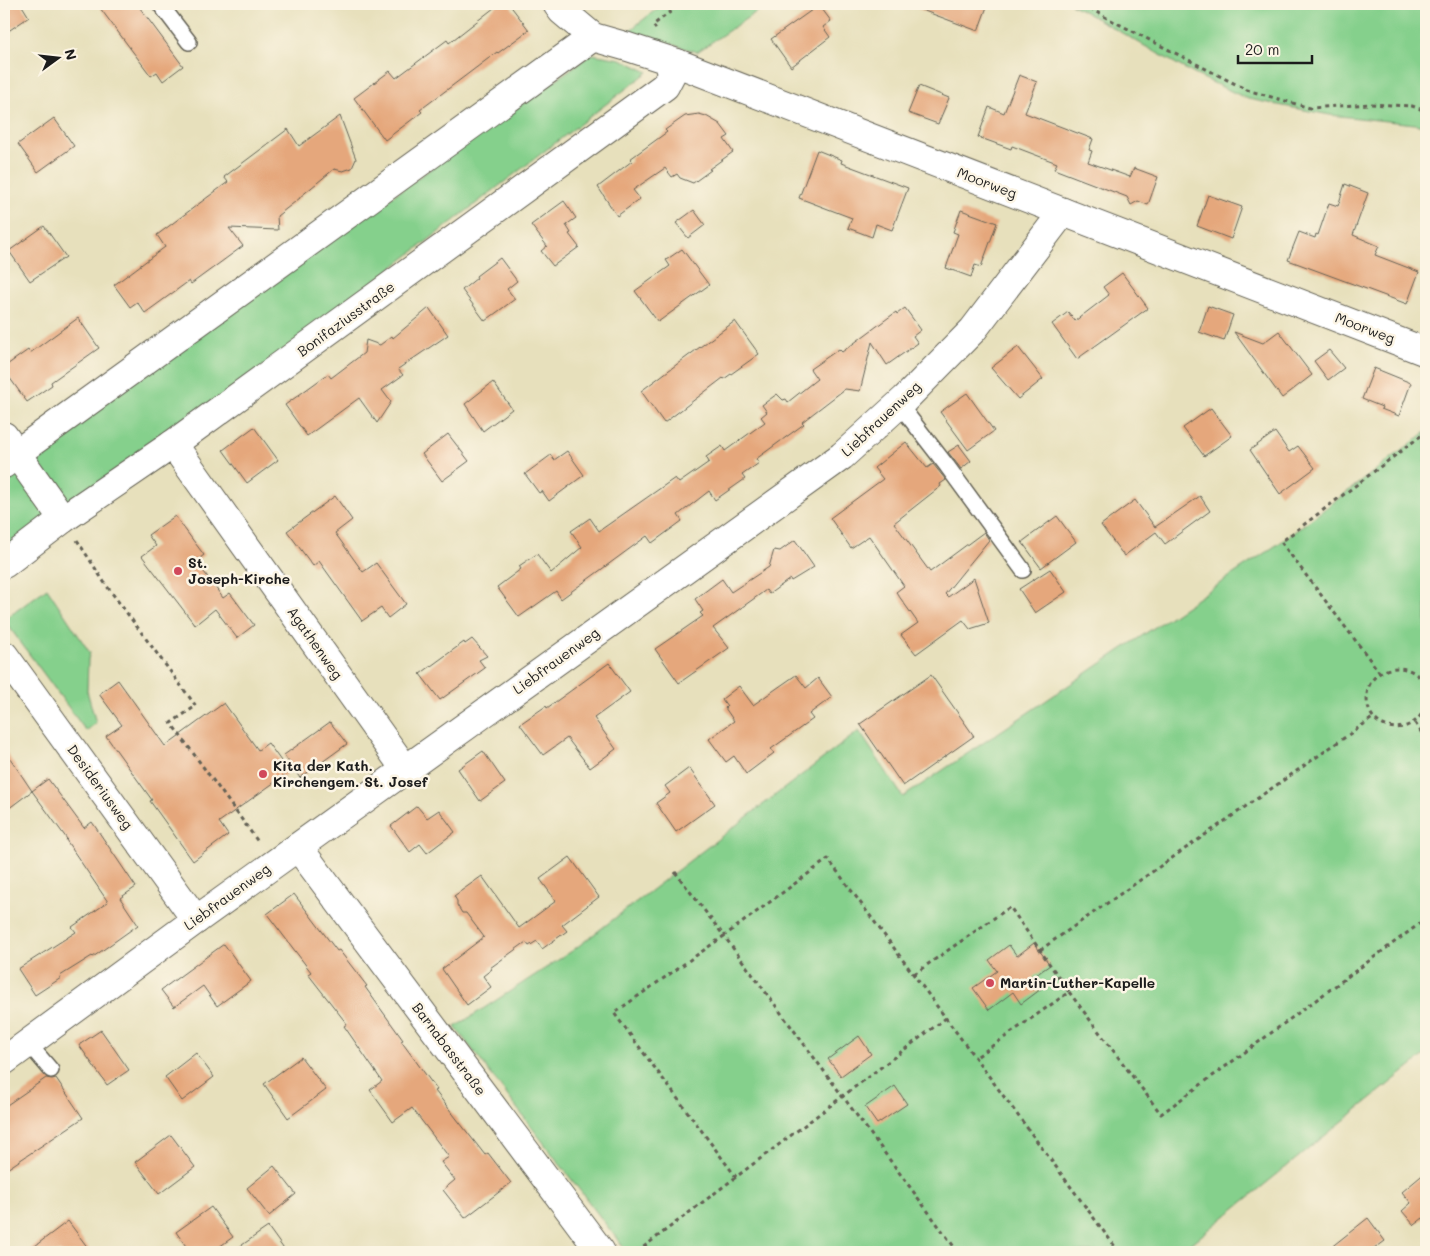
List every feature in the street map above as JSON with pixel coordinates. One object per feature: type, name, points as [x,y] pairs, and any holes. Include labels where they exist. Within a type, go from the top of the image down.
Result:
[{"type":"street","name":"Moorweg","points":[[557,4],[562,11],[593,37],[628,46],[677,64],[1426,352]]},
{"type":"street","points":[[62,519],[8,451],[593,37]]},
{"type":"street","name":"Bonifaziusstraße","points":[[4,564],[62,519],[173,444],[665,86],[677,64]]},
{"type":"street","name":"Liebfrauenweg","points":[[4,1061],[298,846],[842,456],[899,404],[973,330],[1063,212]]},
{"type":"street","name":"Agathenweg","points":[[173,444],[405,770]]},
{"type":"street","name":"Desideriusweg","points":[[4,655],[196,920]]},
{"type":"street","name":"Barnabasstraße","points":[[298,846],[601,1252]]},
{"type":"lane","points":[[160,4],[189,42]]},
{"type":"lane","points":[[899,404],[947,466],[1022,570]]},
{"type":"lane","points":[[28,1043],[51,1070]]},
{"type":"path","points":[[1083,4],[1247,90],[1310,108],[1369,104],[1412,106],[1426,111]]},
{"type":"path","points":[[1380,673],[1281,542],[1426,432]]},
{"type":"path","points":[[62,519],[72,531],[106,586],[196,706],[171,723],[274,864]]},
{"type":"path","points":[[1426,691],[1421,679],[1414,673],[1406,669],[1388,669],[1372,680],[1366,699],[1374,718],[1380,724],[1389,727],[1407,727],[1415,723],[1422,716],[1426,706]]},
{"type":"path","points":[[1421,679],[1426,676]]},
{"type":"path","points":[[1040,950],[1374,718]]},
{"type":"path","points":[[1415,723],[1426,739]]},
{"type":"path","points":[[736,1177],[614,1013],[724,936],[828,859],[1119,1252]]},
{"type":"path","points":[[675,872],[958,1252]]},
{"type":"path","points":[[914,974],[1010,907],[1069,992],[1161,1114],[1426,919]]},
{"type":"path","points":[[975,1058],[1069,992]]},
{"type":"path","points":[[637,1252],[946,1018]]},
{"type":"green space","points":[[663,4],[768,4],[697,52],[629,31]]},
{"type":"green space","points":[[1071,4],[1426,4],[1426,127],[1415,124],[1330,115],[1248,99],[1194,74]]},
{"type":"green space","points":[[592,54],[621,59],[648,72],[167,440],[4,557],[4,473]]},
{"type":"green space","points":[[1426,432],[1426,1054],[1181,1252],[627,1252],[455,1027],[572,951],[859,731],[903,797],[1281,542]]},
{"type":"green space","points":[[47,588],[90,653],[88,659],[87,691],[96,723],[86,731],[4,620]]},
{"type":"building","points":[[4,4],[21,4],[29,17],[4,34]]},
{"type":"building","points":[[97,4],[137,4],[183,66],[163,81],[157,72],[151,76]]},
{"type":"building","points":[[499,4],[509,4],[529,30],[420,110],[422,112],[385,140],[354,98],[390,71],[396,78],[447,40],[449,43]]},
{"type":"building","points":[[912,4],[988,4],[978,31],[911,6]]},
{"type":"building","points":[[819,5],[831,21],[823,27],[830,37],[791,67],[771,39]]},
{"type":"building","points":[[1019,75],[1037,82],[1025,113],[1093,139],[1089,150],[1092,151],[1088,162],[1130,177],[1134,168],[1158,177],[1148,205],[1138,201],[1131,205],[1127,197],[1054,169],[1057,163],[1012,146],[1011,149],[978,137],[989,107],[1004,113]]},
{"type":"building","points":[[919,86],[949,98],[938,124],[908,113]]},
{"type":"building","points":[[699,114],[720,124],[729,136],[724,139],[733,152],[693,183],[680,178],[677,174],[672,177],[665,168],[633,190],[640,199],[617,216],[598,187],[632,161],[630,159],[667,132],[665,130],[685,116]]},
{"type":"building","points":[[340,116],[356,159],[352,168],[343,171],[334,169],[277,216],[278,230],[229,228],[243,246],[191,284],[189,281],[145,313],[137,302],[130,307],[114,285],[165,247],[157,235],[228,182],[224,177],[288,129],[299,146]]},
{"type":"building","points":[[54,118],[74,146],[38,172],[18,144]]},
{"type":"building","points":[[817,150],[842,160],[841,163],[908,188],[892,230],[876,224],[872,237],[848,228],[852,218],[799,198]]},
{"type":"building","points":[[1345,184],[1368,193],[1353,235],[1379,246],[1375,255],[1419,272],[1407,304],[1288,260],[1299,232],[1315,238],[1316,234],[1318,235],[1329,203],[1338,206]]},
{"type":"building","points":[[1208,195],[1242,207],[1231,239],[1197,226]]},
{"type":"building","points":[[564,201],[576,218],[566,225],[571,233],[569,234],[579,247],[553,266],[541,251],[547,246],[531,225]]},
{"type":"building","points":[[694,210],[705,225],[688,238],[676,223]]},
{"type":"building","points":[[961,210],[997,223],[981,267],[975,265],[971,277],[946,268],[958,234],[953,232]]},
{"type":"building","points":[[44,226],[66,257],[30,281],[9,251]]},
{"type":"building","points":[[682,249],[709,285],[658,322],[635,291],[670,266],[666,260]]},
{"type":"building","points":[[500,258],[517,281],[507,289],[515,299],[485,321],[462,290],[477,278],[476,276]]},
{"type":"building","points":[[1122,273],[1148,308],[1077,359],[1052,324],[1068,312],[1075,321],[1109,295],[1103,287]]},
{"type":"building","points":[[1208,306],[1233,315],[1224,341],[1199,332]]},
{"type":"building","points":[[429,308],[448,335],[398,369],[403,375],[382,390],[391,402],[377,423],[359,398],[307,436],[285,405],[328,374],[331,378],[364,353],[366,340],[380,345],[392,336],[393,338]]},
{"type":"building","points":[[905,308],[921,330],[913,336],[918,343],[887,365],[872,342],[860,391],[845,389],[802,422],[804,424],[756,459],[759,463],[742,475],[745,479],[715,500],[709,491],[678,515],[682,521],[652,543],[647,536],[561,599],[556,591],[519,617],[497,587],[521,569],[519,566],[537,554],[551,573],[582,547],[571,531],[590,518],[599,531],[675,478],[679,483],[709,462],[706,457],[722,446],[725,451],[765,422],[761,417],[767,412],[762,405],[777,394],[788,402],[817,379],[810,369],[839,349],[842,352],[896,312],[897,314]]},
{"type":"building","points":[[78,318],[99,348],[51,382],[52,385],[27,402],[4,370],[4,367],[28,350],[30,353]]},
{"type":"building","points":[[735,321],[759,354],[723,378],[664,423],[641,391]]},
{"type":"building","points":[[1279,331],[1312,375],[1282,398],[1234,332],[1263,343]]},
{"type":"building","points":[[1018,347],[1043,379],[1018,399],[991,368]]},
{"type":"building","points":[[1329,350],[1344,368],[1328,380],[1314,361]]},
{"type":"building","points":[[1374,368],[1411,383],[1399,416],[1362,399]]},
{"type":"building","points":[[493,382],[512,409],[483,431],[465,404]]},
{"type":"building","points":[[967,393],[994,431],[968,450],[940,412]]},
{"type":"building","points":[[1211,408],[1232,436],[1204,456],[1183,428]]},
{"type":"building","points":[[254,427],[278,460],[247,483],[223,450]]},
{"type":"building","points":[[1275,432],[1289,452],[1298,446],[1315,468],[1280,494],[1250,450]]},
{"type":"building","points":[[448,434],[469,461],[442,481],[422,454]]},
{"type":"building","points":[[906,442],[927,468],[933,464],[946,480],[894,523],[930,572],[984,532],[989,540],[945,594],[948,597],[974,578],[989,623],[970,629],[963,620],[916,654],[901,635],[918,623],[896,592],[904,586],[869,536],[851,548],[830,518],[883,479],[874,468]]},
{"type":"building","points":[[959,445],[971,461],[961,469],[948,452]]},
{"type":"building","points":[[567,451],[584,475],[549,501],[542,491],[539,493],[525,474],[551,455],[554,460]]},
{"type":"building","points":[[335,496],[352,520],[335,533],[363,572],[376,563],[406,604],[388,618],[381,608],[362,621],[319,561],[313,566],[287,531]]},
{"type":"building","points":[[1200,496],[1210,511],[1165,544],[1156,532],[1124,556],[1101,525],[1135,500],[1155,527]]},
{"type":"building","name":"St. Joseph-Kirche","points":[[175,516],[204,555],[196,561],[223,598],[230,593],[254,625],[237,638],[215,609],[195,625],[142,556],[156,546],[148,535]]},
{"type":"building","points":[[1057,516],[1076,542],[1041,568],[1022,542]]},
{"type":"building","points":[[795,540],[814,567],[791,581],[790,579],[769,594],[766,590],[713,628],[729,648],[679,683],[655,649],[703,616],[700,613],[703,611],[695,599],[722,579],[731,592],[769,567],[774,550],[780,551]]},
{"type":"building","points":[[1050,569],[1066,592],[1035,613],[1019,589]]},
{"type":"building","points":[[472,639],[487,656],[479,660],[485,668],[440,700],[420,674],[464,642],[465,644]]},
{"type":"building","points":[[609,663],[630,692],[594,718],[616,749],[590,768],[567,738],[543,755],[520,724],[546,706],[547,708]]},
{"type":"building","points":[[796,675],[806,688],[818,678],[832,697],[809,714],[813,719],[771,749],[774,753],[746,774],[734,756],[726,762],[709,739],[734,721],[725,708],[727,706],[722,699],[739,686],[753,705]]},
{"type":"building","points":[[931,675],[974,736],[903,786],[860,724]]},
{"type":"building","points":[[118,680],[165,746],[224,703],[258,750],[268,743],[289,772],[219,822],[228,835],[193,861],[106,736],[122,725],[99,694]]},
{"type":"building","points":[[330,722],[347,744],[300,778],[284,755]]},
{"type":"building","points":[[4,749],[32,791],[4,812]]},
{"type":"building","points":[[483,751],[505,783],[480,801],[458,769]]},
{"type":"building","points":[[689,768],[715,804],[676,832],[656,803],[670,793],[665,786]]},
{"type":"building","points":[[48,779],[84,828],[92,822],[136,887],[120,898],[138,925],[93,957],[60,976],[61,978],[35,995],[18,969],[76,932],[72,927],[108,902],[67,839],[32,791]]},
{"type":"building","points":[[417,806],[427,818],[439,810],[455,832],[427,853],[420,844],[410,852],[391,826]]},
{"type":"building","points":[[570,857],[599,897],[562,925],[567,931],[542,949],[537,941],[529,946],[526,942],[490,968],[492,969],[483,976],[491,987],[467,1005],[442,969],[484,937],[466,913],[462,913],[454,896],[482,876],[519,928],[556,901],[540,879]]},
{"type":"building","points":[[294,894],[337,951],[339,950],[367,986],[365,987],[403,1040],[401,1041],[437,1090],[435,1091],[485,1155],[488,1153],[511,1183],[465,1218],[443,1190],[455,1180],[441,1162],[449,1157],[412,1108],[393,1122],[370,1090],[382,1081],[344,1026],[347,1024],[308,974],[311,972],[267,914]]},
{"type":"building","points":[[1034,943],[1050,965],[1033,977],[1041,989],[1021,1004],[1013,992],[989,1010],[973,988],[997,971],[989,960],[1009,945],[1017,956]]},
{"type":"building","points":[[224,944],[251,981],[217,1006],[203,986],[174,1007],[161,990]]},
{"type":"building","points":[[101,1030],[129,1070],[107,1085],[79,1045]]},
{"type":"building","points":[[859,1036],[871,1054],[841,1076],[828,1059]]},
{"type":"building","points":[[196,1053],[214,1077],[182,1101],[165,1077]]},
{"type":"building","points":[[301,1057],[326,1090],[288,1118],[264,1084]]},
{"type":"building","points":[[46,1078],[56,1078],[83,1118],[4,1171],[4,1107]]},
{"type":"building","points":[[895,1086],[907,1104],[877,1124],[865,1107]]},
{"type":"building","points":[[171,1135],[195,1167],[159,1194],[135,1162]]},
{"type":"building","points":[[274,1166],[296,1194],[269,1216],[247,1188]]},
{"type":"building","points":[[1426,1172],[1426,1223],[1423,1218],[1414,1225],[1402,1211],[1411,1203],[1402,1192]]},
{"type":"building","points":[[211,1207],[233,1237],[212,1252],[190,1252],[176,1232]]},
{"type":"building","points":[[1368,1218],[1385,1241],[1370,1252],[1325,1252]]},
{"type":"building","points":[[68,1221],[91,1252],[27,1252]]},
{"type":"building","points":[[268,1227],[286,1252],[232,1252]]},
{"type":"place","name":"St. Joseph-Kirche","points":[[178,571]]},
{"type":"place","name":"Kita der Kath. Kirchengem. St. Josef","points":[[263,774]]},
{"type":"place","name":"Martin-Luther-Kapelle","points":[[990,983]]}]
